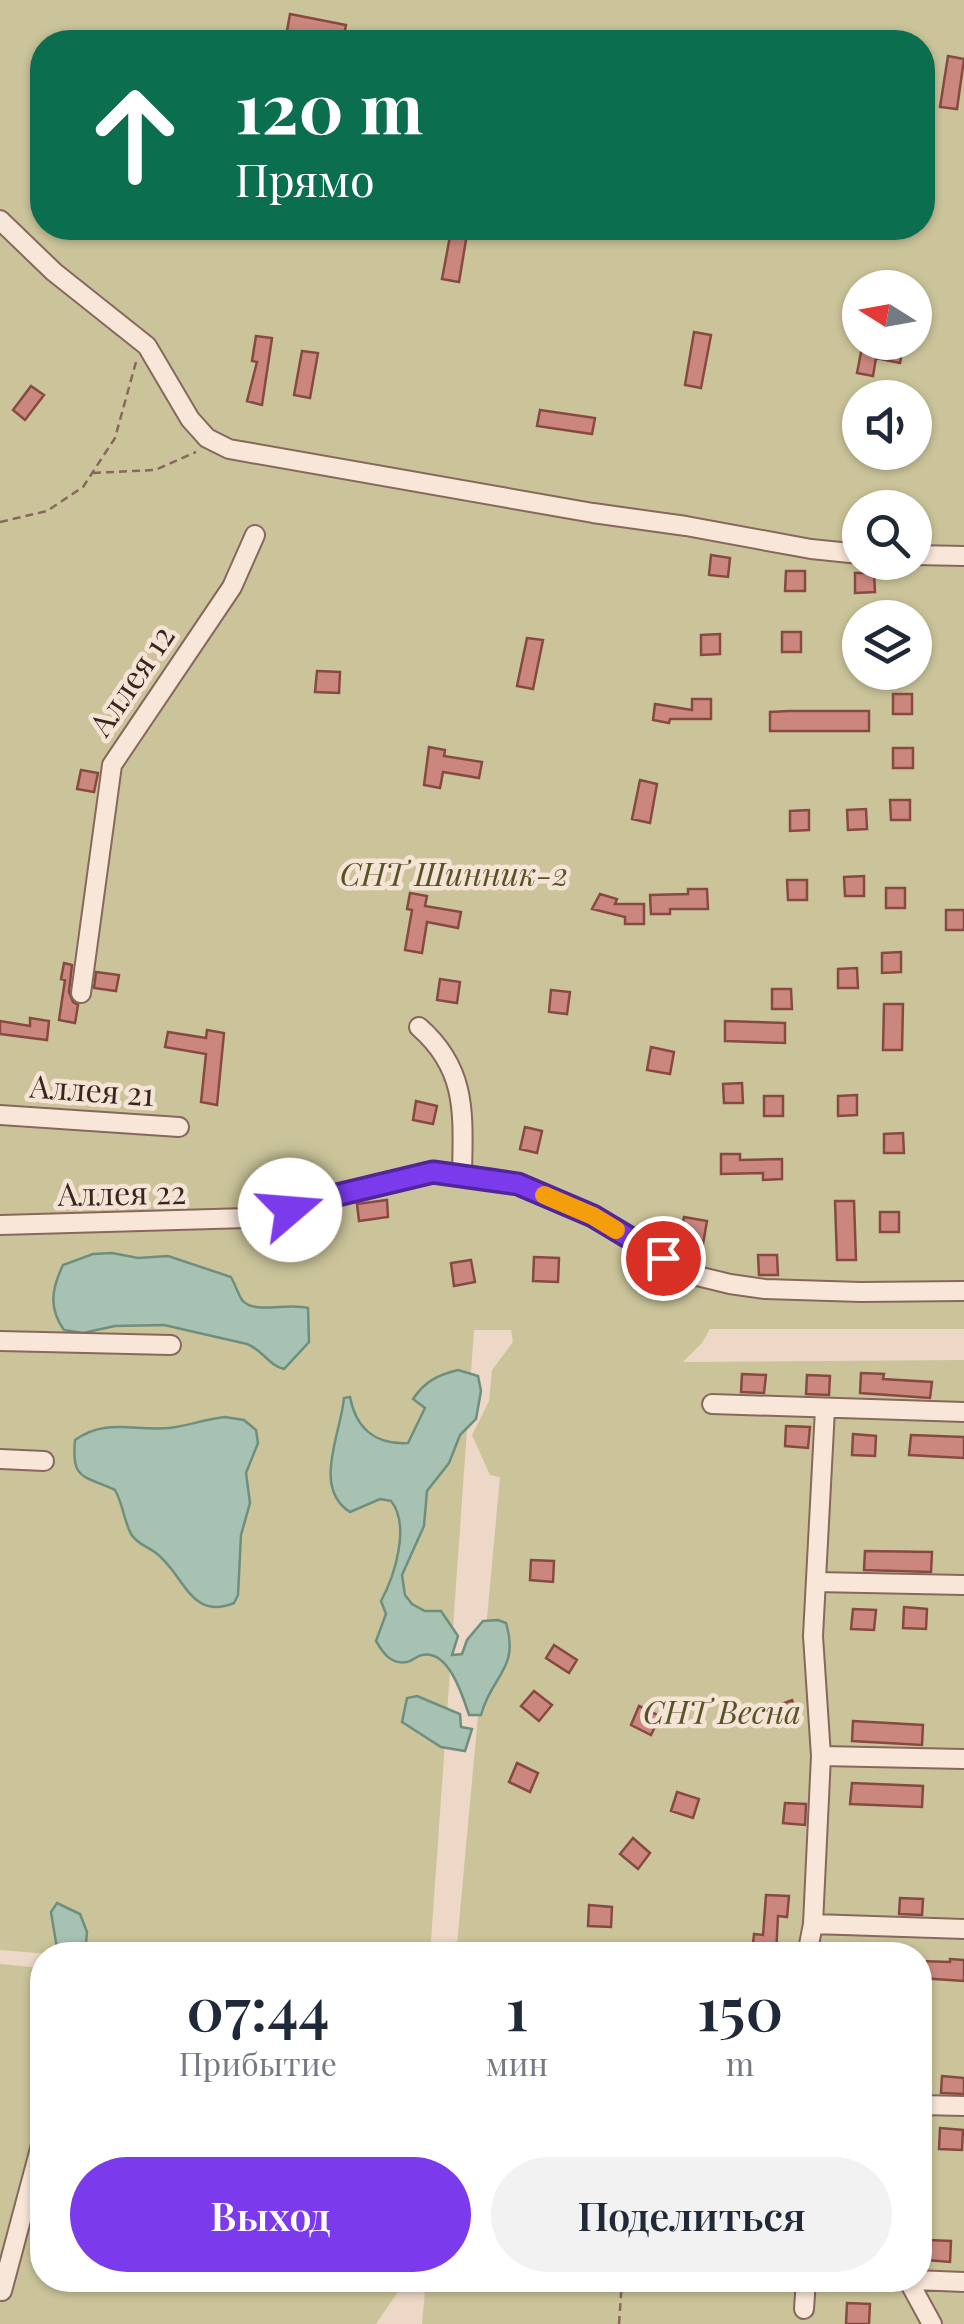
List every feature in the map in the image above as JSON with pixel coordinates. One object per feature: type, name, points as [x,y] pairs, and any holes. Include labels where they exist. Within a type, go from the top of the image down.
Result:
[{"type":"street","points":[[0,220],[54,272],[147,346],[190,420],[207,438],[229,448],[482,495],[842,553]]},
{"type":"street","name":"Аллея 12","points":[[81,993],[112,765],[232,586],[255,535]]},
{"type":"street","points":[[932,555],[964,556]]},
{"type":"street","points":[[418,1027],[440,1046],[457,1077],[462,1176]]},
{"type":"street","name":"Аллея 21","points":[[0,1114],[179,1127]]},
{"type":"street","name":"Аллея 22","points":[[0,1226],[248,1218],[433,1172],[518,1184],[593,1216],[689,1274],[730,1284],[842,1291],[964,1291]]},
{"type":"street","points":[[0,1340],[171,1345]]},
{"type":"street","points":[[712,1404],[964,1412]]},
{"type":"street","points":[[811,1942],[821,1756],[814,1636],[825,1409]]},
{"type":"street","points":[[0,1458],[44,1461]]},
{"type":"street","points":[[816,1582],[964,1584]]},
{"type":"street","points":[[821,1756],[964,1759]]},
{"type":"street","points":[[814,1924],[964,1929]]},
{"type":"street","points":[[932,2105],[964,2106]]},
{"type":"street","points":[[2,2291],[30,2185]]},
{"type":"street","points":[[932,2281],[964,2282]]},
{"type":"street","points":[[804,2309],[805,2292]]},
{"type":"street","points":[[917,2292],[932,2324]]},
{"type":"path","points":[[0,522],[47,511],[82,486],[92,473],[115,438],[136,358],[136,336]]},
{"type":"path","points":[[92,473],[155,470],[216,442]]},
{"type":"path","points":[[619,2324],[621,2292]]},
{"type":"green space","name":"СНТ Шинник-2","points":[[0,0],[964,0],[964,1329],[710,1329],[683,1362],[964,1360],[964,2324],[422,2324],[425,2292],[932,2292],[932,1942],[457,1942],[500,1477],[490,1475],[472,1435],[489,1401],[492,1370],[513,1342],[511,1330],[474,1330],[431,1942],[30,1942],[30,1952],[0,1950]]},
{"type":"green space","points":[[0,1964],[30,1967],[30,2292],[398,2292],[376,2324],[0,2324]]},
{"type":"shaded area","points":[[93,1254],[138,1258],[168,1256],[231,1277],[242,1300],[255,1307],[308,1308],[309,1342],[284,1369],[247,1344],[164,1325],[115,1326],[83,1333],[64,1330],[53,1298],[63,1265]]},
{"type":"shaded area","points":[[458,1370],[478,1376],[481,1391],[476,1419],[460,1435],[449,1463],[427,1491],[424,1526],[402,1575],[405,1595],[412,1604],[425,1611],[441,1611],[458,1636],[452,1655],[462,1654],[467,1640],[483,1621],[506,1623],[507,1662],[481,1715],[469,1715],[453,1676],[440,1659],[422,1655],[396,1662],[376,1641],[386,1614],[381,1601],[398,1551],[397,1511],[391,1501],[380,1499],[350,1512],[339,1502],[331,1475],[344,1398],[350,1397],[357,1418],[369,1432],[386,1441],[408,1443],[425,1408],[413,1399],[432,1380]]},
{"type":"shaded area","points":[[225,1417],[244,1420],[256,1430],[258,1443],[246,1473],[250,1503],[241,1535],[238,1595],[234,1603],[219,1607],[198,1601],[166,1562],[134,1538],[115,1490],[82,1475],[74,1453],[75,1440],[97,1429],[169,1428]]},
{"type":"shaded area","points":[[417,1696],[460,1714],[461,1727],[472,1729],[465,1751],[441,1747],[402,1722],[407,1698]]},
{"type":"shaded area","points":[[57,1903],[80,1914],[86,1942],[56,1942],[51,1912]]},
{"type":"building","points":[[290,14],[346,25],[345,30],[287,30]]},
{"type":"building","points":[[948,56],[964,59],[957,109],[940,107]]},
{"type":"building","points":[[449,240],[466,240],[459,282],[442,279]]},
{"type":"building","points":[[694,332],[711,335],[701,388],[685,385]]},
{"type":"building","points":[[256,336],[272,338],[262,405],[247,401],[257,362],[252,361]]},
{"type":"building","points":[[302,351],[318,353],[310,398],[294,395]]},
{"type":"building","points":[[860,360],[876,360],[873,376],[857,373]]},
{"type":"building","points":[[31,386],[44,395],[25,420],[13,410]]},
{"type":"building","points":[[540,410],[595,418],[592,434],[537,426]]},
{"type":"building","points":[[711,555],[730,558],[728,577],[709,575]]},
{"type":"building","points":[[786,571],[805,571],[805,591],[785,591]]},
{"type":"building","points":[[855,580],[874,580],[875,592],[855,593]]},
{"type":"building","points":[[782,632],[801,632],[801,652],[782,652]]},
{"type":"building","points":[[720,634],[720,654],[701,655],[701,635]]},
{"type":"building","points":[[527,638],[543,640],[533,689],[517,686]]},
{"type":"building","points":[[317,671],[340,672],[339,693],[315,692]]},
{"type":"building","points":[[893,694],[912,694],[912,714],[893,714]]},
{"type":"building","points":[[692,699],[711,699],[711,719],[670,719],[669,723],[653,720],[655,704],[692,710]]},
{"type":"building","points":[[869,711],[869,731],[770,731],[770,712]]},
{"type":"building","points":[[429,747],[445,750],[444,756],[482,762],[479,778],[443,772],[440,788],[424,785]]},
{"type":"building","points":[[893,748],[913,748],[913,768],[893,768]]},
{"type":"building","points":[[81,770],[98,773],[94,792],[77,789]]},
{"type":"building","points":[[640,780],[657,784],[650,823],[632,819]]},
{"type":"building","points":[[890,800],[910,800],[910,820],[891,820]]},
{"type":"building","points":[[866,809],[867,829],[848,830],[847,810]]},
{"type":"building","points":[[809,810],[809,830],[790,831],[790,811]]},
{"type":"building","points":[[864,876],[864,896],[845,896],[844,877]]},
{"type":"building","points":[[787,880],[807,880],[807,900],[788,900]]},
{"type":"building","points":[[886,888],[905,888],[905,908],[886,908]]},
{"type":"building","points":[[688,889],[707,889],[708,909],[670,909],[670,914],[651,914],[650,895],[688,894]]},
{"type":"building","points":[[410,893],[427,896],[425,906],[461,912],[458,928],[427,922],[422,953],[405,950],[412,910],[407,909]]},
{"type":"building","points":[[600,894],[617,899],[615,904],[644,904],[644,924],[625,924],[625,917],[592,909]]},
{"type":"building","points":[[946,910],[964,910],[964,930],[946,930]]},
{"type":"building","points":[[901,952],[901,972],[882,973],[882,953]]},
{"type":"building","points":[[64,963],[72,965],[69,992],[78,1005],[75,1023],[59,1020]]},
{"type":"building","points":[[857,968],[858,988],[838,988],[838,969]]},
{"type":"building","points":[[96,972],[119,975],[116,991],[94,988]]},
{"type":"building","points":[[440,979],[460,982],[457,1003],[437,1000]]},
{"type":"building","points":[[772,989],[791,989],[792,1009],[772,1009]]},
{"type":"building","points":[[551,990],[570,992],[567,1014],[549,1012]]},
{"type":"building","points":[[884,1004],[903,1004],[902,1050],[883,1050]]},
{"type":"building","points":[[30,1018],[49,1021],[47,1040],[0,1034],[0,1021],[30,1026]]},
{"type":"building","points":[[725,1021],[785,1023],[785,1043],[725,1041]]},
{"type":"building","points":[[207,1030],[224,1033],[217,1105],[201,1102],[206,1054],[165,1047],[168,1032],[206,1038]]},
{"type":"building","points":[[651,1047],[674,1052],[670,1074],[647,1070]]},
{"type":"building","points":[[742,1083],[743,1103],[724,1103],[723,1084]]},
{"type":"building","points":[[857,1095],[857,1115],[838,1116],[838,1096]]},
{"type":"building","points":[[764,1096],[783,1096],[783,1116],[764,1116]]},
{"type":"building","points":[[416,1101],[437,1106],[433,1124],[413,1120]]},
{"type":"building","points":[[525,1127],[542,1131],[537,1153],[520,1149]]},
{"type":"building","points":[[903,1133],[904,1153],[884,1153],[884,1134]]},
{"type":"building","points":[[721,1154],[740,1154],[740,1160],[782,1159],[782,1179],[763,1180],[763,1173],[721,1174]]},
{"type":"building","points":[[387,1200],[388,1217],[359,1221],[357,1204]]},
{"type":"building","points":[[835,1201],[854,1201],[856,1260],[837,1260]]},
{"type":"building","points":[[880,1212],[899,1212],[899,1232],[880,1232]]},
{"type":"building","points":[[684,1217],[707,1221],[703,1244],[680,1239]]},
{"type":"building","points":[[758,1255],[777,1255],[778,1275],[759,1275]]},
{"type":"building","points":[[534,1257],[559,1258],[558,1282],[533,1281]]},
{"type":"building","points":[[471,1260],[475,1282],[454,1286],[451,1263]]},
{"type":"building","points":[[861,1373],[884,1374],[883,1379],[932,1382],[930,1398],[860,1393]]},
{"type":"building","points":[[742,1374],[766,1375],[764,1393],[741,1392]]},
{"type":"building","points":[[807,1375],[830,1376],[829,1395],[806,1394]]},
{"type":"building","points":[[786,1426],[810,1427],[808,1448],[785,1446]]},
{"type":"building","points":[[853,1434],[876,1436],[875,1456],[852,1455]]},
{"type":"building","points":[[911,1435],[964,1437],[964,1458],[909,1455]]},
{"type":"building","points":[[865,1551],[932,1552],[931,1572],[864,1570]]},
{"type":"building","points":[[531,1560],[554,1561],[553,1582],[530,1580]]},
{"type":"building","points":[[904,1607],[927,1609],[926,1629],[903,1628]]},
{"type":"building","points":[[853,1609],[876,1610],[874,1630],[851,1629]]},
{"type":"building","points":[[554,1645],[577,1660],[569,1673],[546,1658]]},
{"type":"building","points":[[534,1691],[552,1705],[539,1721],[521,1706]]},
{"type":"building","points":[[792,1700],[799,1719],[777,1727],[771,1708]]},
{"type":"building","points":[[639,1706],[660,1716],[651,1735],[631,1725]]},
{"type":"building","points":[[853,1721],[923,1725],[922,1745],[852,1741]]},
{"type":"building","points":[[517,1763],[538,1773],[530,1792],[509,1782]]},
{"type":"building","points":[[852,1783],[923,1786],[922,1807],[850,1804]]},
{"type":"building","points":[[677,1792],[699,1799],[693,1818],[671,1811]]},
{"type":"building","points":[[785,1803],[806,1804],[805,1825],[783,1823]]},
{"type":"building","points":[[633,1838],[650,1853],[638,1869],[620,1854]]},
{"type":"building","points":[[766,1895],[789,1896],[787,1917],[778,1916],[777,1942],[753,1942],[754,1934],[763,1935]]},
{"type":"building","points":[[900,1898],[923,1899],[922,1915],[899,1914]]},
{"type":"building","points":[[589,1905],[612,1907],[611,1927],[588,1926]]},
{"type":"building","points":[[964,1960],[964,1981],[932,1979],[932,1961]]},
{"type":"building","points":[[942,2076],[964,2078],[964,2094],[941,2093]]},
{"type":"building","points":[[940,2128],[963,2130],[962,2150],[939,2149]]},
{"type":"building","points":[[932,2240],[951,2241],[950,2262],[932,2260]]},
{"type":"building","points":[[847,2303],[870,2304],[869,2324],[846,2324]]},
{"type":"slow traffic","points":[[544,1195],[616,1230]]},
{"type":"route","points":[[290,1210],[304,1203],[433,1172],[518,1184],[593,1216],[663,1258]]},
{"type":"park label","name":"СНТ Весна","points":[[722,1713]]}]
